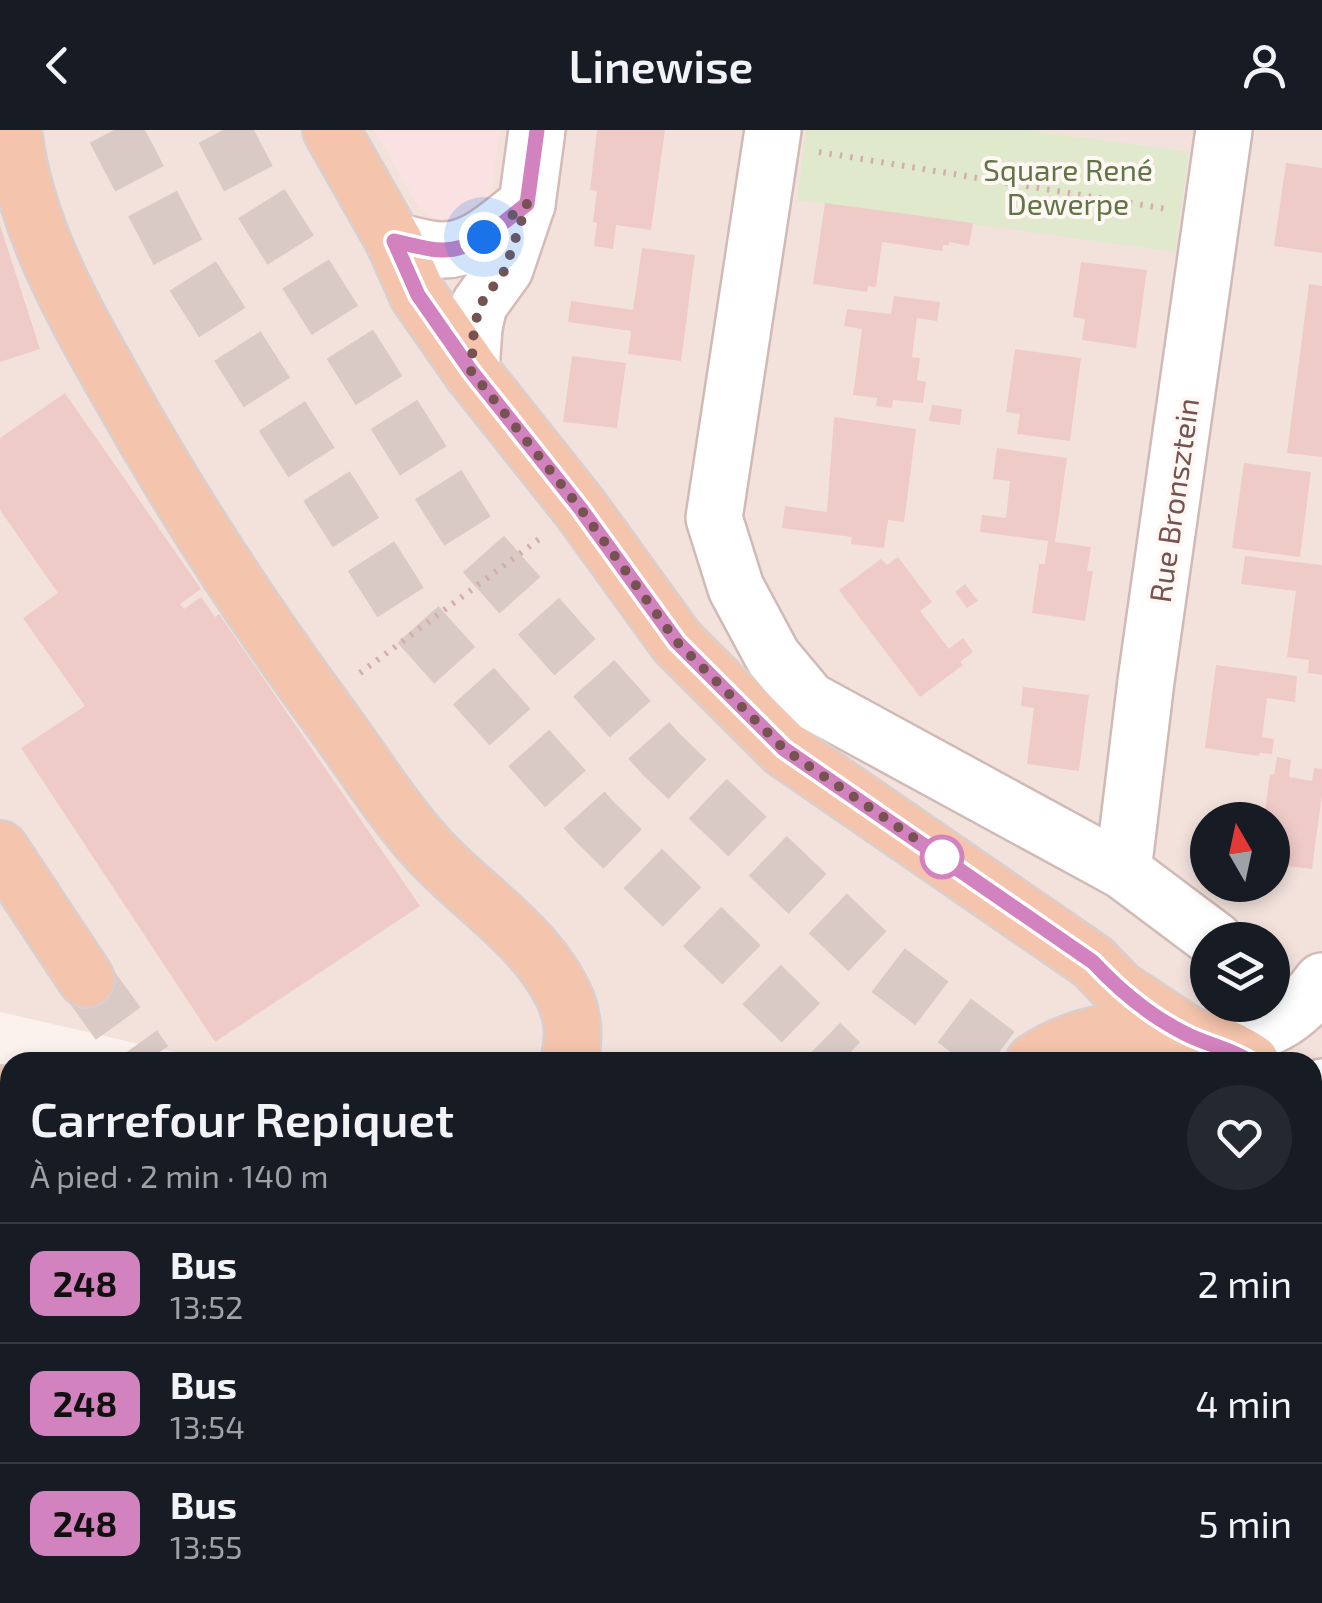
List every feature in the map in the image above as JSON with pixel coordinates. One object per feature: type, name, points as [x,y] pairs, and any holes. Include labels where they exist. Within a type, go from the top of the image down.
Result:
[{"type":"main road","points":[[12,130],[33,218],[64,294],[166,478],[275,642],[425,846],[536,954],[556,981],[574,1026],[570,1052]]},
{"type":"main road","points":[[331,130],[394,241],[418,295],[677,642],[784,749],[1093,962],[1119,989],[1219,1047]]},
{"type":"main road","points":[[0,849],[86,978]]},
{"type":"main road","points":[[1055,1052],[1112,1032],[1151,1030],[1219,1047]]},
{"type":"street","points":[[471,371],[480,305],[505,270],[527,204],[537,130]]},
{"type":"street","name":"Rue Bronsztein","points":[[1123,871],[1224,130]]},
{"type":"street","points":[[772,137],[714,518],[736,588],[774,658],[809,700],[1123,871],[1191,922]]},
{"type":"street","points":[[394,241],[443,250],[464,246],[484,237],[527,204]]},
{"type":"street","points":[[1219,1047],[1274,1028],[1299,1009],[1322,981]]},
{"type":"path","points":[[772,137],[1212,216]]},
{"type":"path","points":[[362,672],[545,534]]},
{"type":"shaded area","points":[[0,130],[1322,130],[1322,1052],[174,1052],[0,1012]]},
{"type":"shaded area","points":[[374,130],[500,130],[490,201],[462,219],[437,220],[419,207]]},
{"type":"green space","name":"Square René Dewerpe","points":[[806,130],[1027,130],[1189,152],[1175,252],[797,200]]},
{"type":"building","points":[[597,130],[665,130],[651,230],[616,225],[613,249],[594,246],[597,191],[590,190]]},
{"type":"building","points":[[1286,163],[1322,168],[1322,253],[1274,246]]},
{"type":"building","points":[[825,203],[973,223],[969,246],[949,242],[942,251],[882,242],[876,287],[868,286],[867,292],[813,284]]},
{"type":"building","points":[[0,225],[40,349],[0,362]]},
{"type":"building","points":[[642,248],[695,255],[681,361],[628,354],[631,331],[568,322],[571,301],[633,310]]},
{"type":"building","points":[[1081,262],[1147,270],[1136,348],[1082,340],[1085,319],[1073,317]]},
{"type":"building","points":[[1309,284],[1322,286],[1322,457],[1287,453]]},
{"type":"building","points":[[894,296],[940,302],[937,321],[917,318],[912,357],[920,358],[917,380],[926,382],[923,403],[893,400],[892,408],[876,406],[877,398],[853,395],[862,329],[844,326],[847,309],[891,314]]},
{"type":"building","points":[[1015,349],[1081,358],[1070,441],[1017,434],[1020,414],[1006,412]]},
{"type":"building","points":[[572,356],[626,363],[617,428],[563,422]]},
{"type":"building","points":[[65,393],[201,589],[180,604],[184,609],[201,597],[215,617],[219,614],[420,906],[215,1042],[21,748],[85,706],[23,618],[58,593],[0,510],[0,438]]},
{"type":"building","points":[[932,405],[962,409],[960,425],[929,421]]},
{"type":"building","points":[[834,417],[916,429],[904,522],[888,520],[884,548],[851,544],[852,537],[782,528],[785,506],[827,512]]},
{"type":"building","points":[[997,448],[1067,458],[1055,542],[1091,547],[1087,571],[1093,571],[1085,621],[1032,613],[1039,564],[1045,564],[1048,541],[980,532],[982,515],[1006,518],[1010,481],[993,479]]},
{"type":"building","points":[[1244,463],[1311,472],[1300,557],[1232,548]]},
{"type":"building","points":[[1245,556],[1322,565],[1322,675],[1308,673],[1309,660],[1287,657],[1296,591],[1241,584]]},
{"type":"building","points":[[898,557],[932,602],[920,611],[949,649],[963,638],[973,652],[960,662],[963,665],[920,697],[839,590],[881,559],[887,565]]},
{"type":"building","points":[[965,584],[978,601],[967,608],[955,592]]},
{"type":"building","points":[[1216,665],[1297,676],[1295,702],[1267,698],[1262,737],[1274,739],[1272,754],[1259,756],[1205,748]]},
{"type":"building","points":[[1023,687],[1089,695],[1079,771],[1027,764],[1034,708],[1021,706]]},
{"type":"building","points":[[1277,757],[1291,760],[1289,777],[1312,781],[1314,768],[1322,769],[1312,869],[1290,866],[1290,802],[1266,802],[1270,774],[1274,775]]},
{"type":"tunnel","points":[[114,130],[180,256],[406,611],[595,822],[831,1052]]},
{"type":"tunnel","points":[[223,130],[261,203],[478,548],[661,754],[884,967],[996,1052]]},
{"type":"tunnel","points":[[86,979],[139,1052]]},
{"type":"bus line","name":"248","points":[[537,130],[527,204],[484,237],[464,246],[443,250],[394,241],[418,295],[471,371],[580,508],[677,642],[784,749],[1093,962],[1149,1012],[1188,1035],[1233,1052]]},
{"type":"route","points":[[484,237],[527,204],[505,270],[480,305],[471,371],[580,508],[677,642],[784,749],[942,857]]}]
